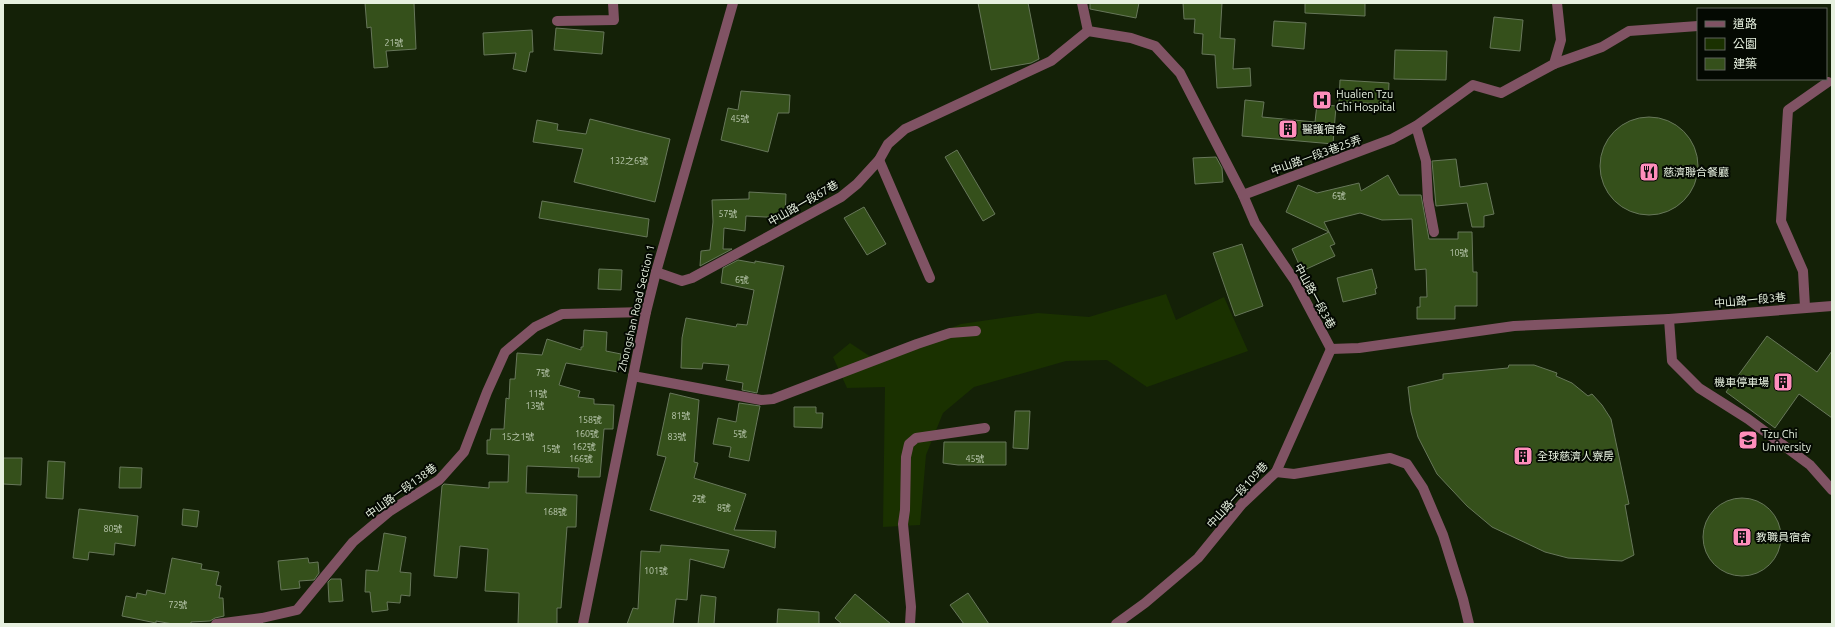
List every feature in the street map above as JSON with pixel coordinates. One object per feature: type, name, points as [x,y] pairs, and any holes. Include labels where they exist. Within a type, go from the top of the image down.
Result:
[{"type":"street","points":[[557,21],[614,20],[613,3]]},
{"type":"street","name":"Zhongshan Road Section 1","points":[[583,624],[646,312],[656,272],[733,3]]},
{"type":"street","points":[[1082,3],[1088,31]]},
{"type":"street","points":[[1554,64],[1561,40],[1557,3]]},
{"type":"street","points":[[1554,64],[1570,60],[1602,47],[1629,32],[1697,26]]},
{"type":"street","name":"中山路一段67巷","points":[[656,272],[682,281],[692,278],[841,197],[858,184],[879,160],[888,144],[905,129],[1051,60],[1088,31]]},
{"type":"street","name":"中山路一段3巷","points":[[1088,31],[1131,38],[1155,46],[1180,73],[1243,195],[1255,223],[1296,281],[1331,349],[1359,348],[1521,326],[1669,319],[1832,306]]},
{"type":"street","name":"中山路一段3巷25弄","points":[[1243,195],[1370,148],[1416,126],[1473,85],[1501,93],[1554,64]]},
{"type":"street","points":[[1805,307],[1803,272],[1781,221],[1788,110],[1828,80]]},
{"type":"street","points":[[1416,126],[1426,161],[1428,200],[1434,232]]},
{"type":"street","points":[[879,160],[930,278]]},
{"type":"street","name":"中山路一段138巷","points":[[216,624],[262,618],[296,610],[353,542],[390,511],[439,480],[464,452],[487,392],[505,352],[535,327],[562,314],[646,312]]},
{"type":"street","points":[[1669,319],[1672,361],[1699,388],[1748,419],[1810,466],[1832,490]]},
{"type":"street","points":[[633,376],[761,400],[773,399],[950,333],[976,331]]},
{"type":"street","name":"中山路一段109巷","points":[[1116,624],[1198,558],[1242,504],[1276,472],[1331,349]]},
{"type":"street","points":[[910,624],[911,607],[903,524],[905,510],[906,457],[909,444],[916,438],[985,428]]},
{"type":"street","points":[[1276,472],[1294,474],[1390,458],[1407,464],[1423,488],[1444,536],[1463,599],[1468,624]]},
{"type":"green space","points":[[1166,294],[1176,320],[1224,297],[1248,351],[1147,387],[1107,360],[1066,361],[974,387],[943,413],[926,455],[920,525],[883,527],[885,387],[847,388],[833,357],[850,343],[874,359],[961,324],[1038,313],[1089,317]]},
{"type":"building","points":[[365,3],[414,3],[416,49],[386,51],[388,67],[374,68],[371,27],[367,28]]},
{"type":"building","points":[[978,3],[1028,3],[1039,59],[1031,63],[991,70]]},
{"type":"building","points":[[1090,3],[1139,3],[1136,18],[1090,9]]},
{"type":"building","points":[[1183,3],[1222,3],[1220,38],[1235,39],[1233,69],[1250,68],[1251,86],[1217,88],[1215,55],[1202,54],[1203,34],[1194,33],[1195,19],[1184,19]]},
{"type":"building","points":[[1305,3],[1365,3],[1365,16],[1305,13]]},
{"type":"building","points":[[1494,17],[1523,20],[1520,51],[1490,48]]},
{"type":"building","points":[[1274,21],[1306,23],[1304,49],[1272,46]]},
{"type":"building","points":[[556,28],[604,32],[602,54],[554,50]]},
{"type":"building","points":[[532,30],[533,52],[530,52],[526,72],[513,69],[516,53],[484,55],[483,33]]},
{"type":"building","points":[[1395,50],[1447,51],[1446,80],[1394,79]]},
{"type":"building","points":[[1340,80],[1389,83],[1388,104],[1339,102]]},
{"type":"building","points":[[741,91],[790,95],[789,113],[778,113],[768,152],[721,140],[728,108],[738,110]]},
{"type":"building","name":"醫護宿舍","points":[[1245,100],[1264,102],[1262,117],[1315,122],[1317,104],[1336,106],[1333,144],[1242,136]]},
{"type":"building","name":"慈濟聯合餐廳","points":[[1649,117],[1668,121],[1683,132],[1694,147],[1698,166],[1694,185],[1683,200],[1668,211],[1649,215],[1630,211],[1615,200],[1604,185],[1600,166],[1604,147],[1615,132],[1630,121]]},
{"type":"building","points":[[590,119],[670,139],[655,202],[574,182],[583,149],[533,142],[537,120],[558,124],[557,130],[586,134]]},
{"type":"building","points":[[957,150],[995,214],[983,221],[945,157]]},
{"type":"building","points":[[1216,157],[1222,168],[1223,182],[1195,184],[1193,158]]},
{"type":"building","points":[[1456,159],[1460,187],[1487,183],[1494,214],[1484,216],[1484,227],[1472,227],[1467,203],[1436,206],[1432,161]]},
{"type":"building","points":[[1388,175],[1399,195],[1421,195],[1429,239],[1458,239],[1458,232],[1472,232],[1473,272],[1477,272],[1477,306],[1455,306],[1455,319],[1417,319],[1417,307],[1420,307],[1420,297],[1427,297],[1426,269],[1415,270],[1412,219],[1382,220],[1360,213],[1324,222],[1329,232],[1286,212],[1298,185],[1317,193],[1359,183],[1361,191]]},
{"type":"building","points":[[749,192],[786,194],[785,218],[746,216],[745,231],[724,228],[723,249],[732,249],[700,266],[701,251],[710,250],[713,222],[712,200],[749,199]]},
{"type":"building","points":[[542,201],[649,219],[647,237],[539,218]]},
{"type":"building","points":[[864,207],[886,244],[867,255],[844,218]]},
{"type":"building","points":[[1329,232],[1335,244],[1330,246],[1335,256],[1302,271],[1292,249]]},
{"type":"building","points":[[1242,244],[1263,306],[1235,316],[1213,253]]},
{"type":"building","points":[[738,260],[755,263],[755,261],[784,266],[757,393],[742,390],[743,383],[726,380],[729,365],[703,363],[702,369],[681,368],[682,338],[686,318],[736,327],[737,324],[747,325],[754,290],[721,283],[723,268]]},
{"type":"building","points":[[599,269],[622,270],[621,290],[598,289]]},
{"type":"building","points":[[1372,269],[1377,288],[1375,289],[1376,294],[1343,302],[1337,278]]},
{"type":"building","points":[[584,330],[607,332],[606,351],[621,354],[618,372],[566,363],[559,385],[580,391],[578,397],[594,399],[594,404],[614,405],[613,429],[604,429],[600,477],[578,477],[579,468],[527,466],[526,493],[577,495],[576,527],[567,527],[561,608],[557,608],[557,624],[518,624],[519,593],[485,591],[488,549],[460,546],[457,578],[434,576],[442,486],[444,484],[489,488],[489,482],[508,482],[509,455],[487,454],[487,440],[490,440],[491,429],[504,429],[506,398],[509,399],[510,379],[515,379],[517,353],[542,355],[547,339],[581,350],[581,347],[583,347]]},
{"type":"building","name":"機車停車場","points":[[1767,336],[1817,372],[1832,351],[1832,418],[1799,394],[1775,428],[1726,392]]},
{"type":"building","name":"全球慈濟人寮房","points":[[1509,365],[1534,365],[1557,373],[1556,376],[1572,383],[1588,396],[1592,394],[1602,405],[1611,419],[1629,504],[1625,505],[1634,555],[1622,561],[1568,558],[1545,552],[1492,527],[1467,506],[1437,474],[1418,437],[1411,412],[1408,387],[1443,379],[1443,374],[1508,368]]},
{"type":"building","points":[[670,393],[699,400],[694,462],[698,463],[694,478],[746,494],[734,530],[776,531],[775,548],[650,510],[666,457],[657,455]]},
{"type":"building","points":[[739,403],[760,406],[749,461],[729,457],[731,447],[713,444],[718,418],[736,422]]},
{"type":"building","points":[[794,407],[816,407],[816,413],[823,413],[822,428],[794,427]]},
{"type":"building","points":[[1015,411],[1030,411],[1028,449],[1013,448]]},
{"type":"building","points":[[944,442],[1006,442],[1006,465],[958,465],[943,463]]},
{"type":"building","points":[[3,458],[22,458],[21,485],[3,484]]},
{"type":"building","points":[[48,461],[65,462],[63,499],[46,498]]},
{"type":"building","points":[[120,467],[142,468],[141,488],[119,488]]},
{"type":"building","name":"教職員宿舍","points":[[1742,498],[1757,501],[1764,505],[1774,515],[1778,522],[1781,537],[1778,552],[1774,559],[1764,569],[1757,573],[1742,576],[1727,573],[1720,569],[1710,559],[1706,552],[1703,537],[1706,522],[1710,515],[1720,505],[1727,501]]},
{"type":"building","points":[[79,509],[138,516],[135,546],[115,543],[114,555],[89,552],[88,560],[73,558]]},
{"type":"building","points":[[183,509],[199,511],[197,527],[182,525]]},
{"type":"building","points":[[384,533],[406,537],[400,572],[411,573],[410,596],[401,595],[400,603],[387,602],[388,610],[372,612],[370,592],[365,592],[366,570],[378,571]]},
{"type":"building","points":[[661,545],[729,550],[724,568],[690,559],[687,600],[676,599],[673,624],[627,624],[633,608],[638,609],[641,551],[660,552]]},
{"type":"building","points":[[172,558],[202,564],[201,569],[219,572],[216,585],[221,586],[219,598],[223,598],[224,616],[210,621],[191,622],[191,624],[173,624],[156,621],[156,623],[122,616],[126,596],[136,598],[137,593],[146,595],[147,590],[165,594]]},
{"type":"building","points":[[308,558],[309,563],[318,562],[319,573],[314,580],[299,581],[300,588],[281,590],[278,561]]},
{"type":"building","points":[[331,579],[341,579],[343,601],[329,602],[328,582]]},
{"type":"building","points":[[968,593],[989,624],[964,624],[950,605]]},
{"type":"building","points":[[855,594],[891,624],[842,624],[835,618]]},
{"type":"building","points":[[701,595],[716,597],[714,624],[698,624]]},
{"type":"building","points":[[778,609],[819,612],[819,624],[777,624]]},
{"type":"place","name":"Hualien Tzu Chi Hospital","points":[[1322,100]]},
{"type":"place","name":"醫護宿舍","points":[[1288,129]]},
{"type":"place","name":"慈濟聯合餐廳","points":[[1649,172]]},
{"type":"place","name":"機車停車場","points":[[1783,382]]},
{"type":"place","name":"Tzu Chi University","points":[[1748,440]]},
{"type":"place","name":"全球慈濟人寮房","points":[[1523,456]]},
{"type":"place","name":"教職員宿舍","points":[[1742,537]]}]
